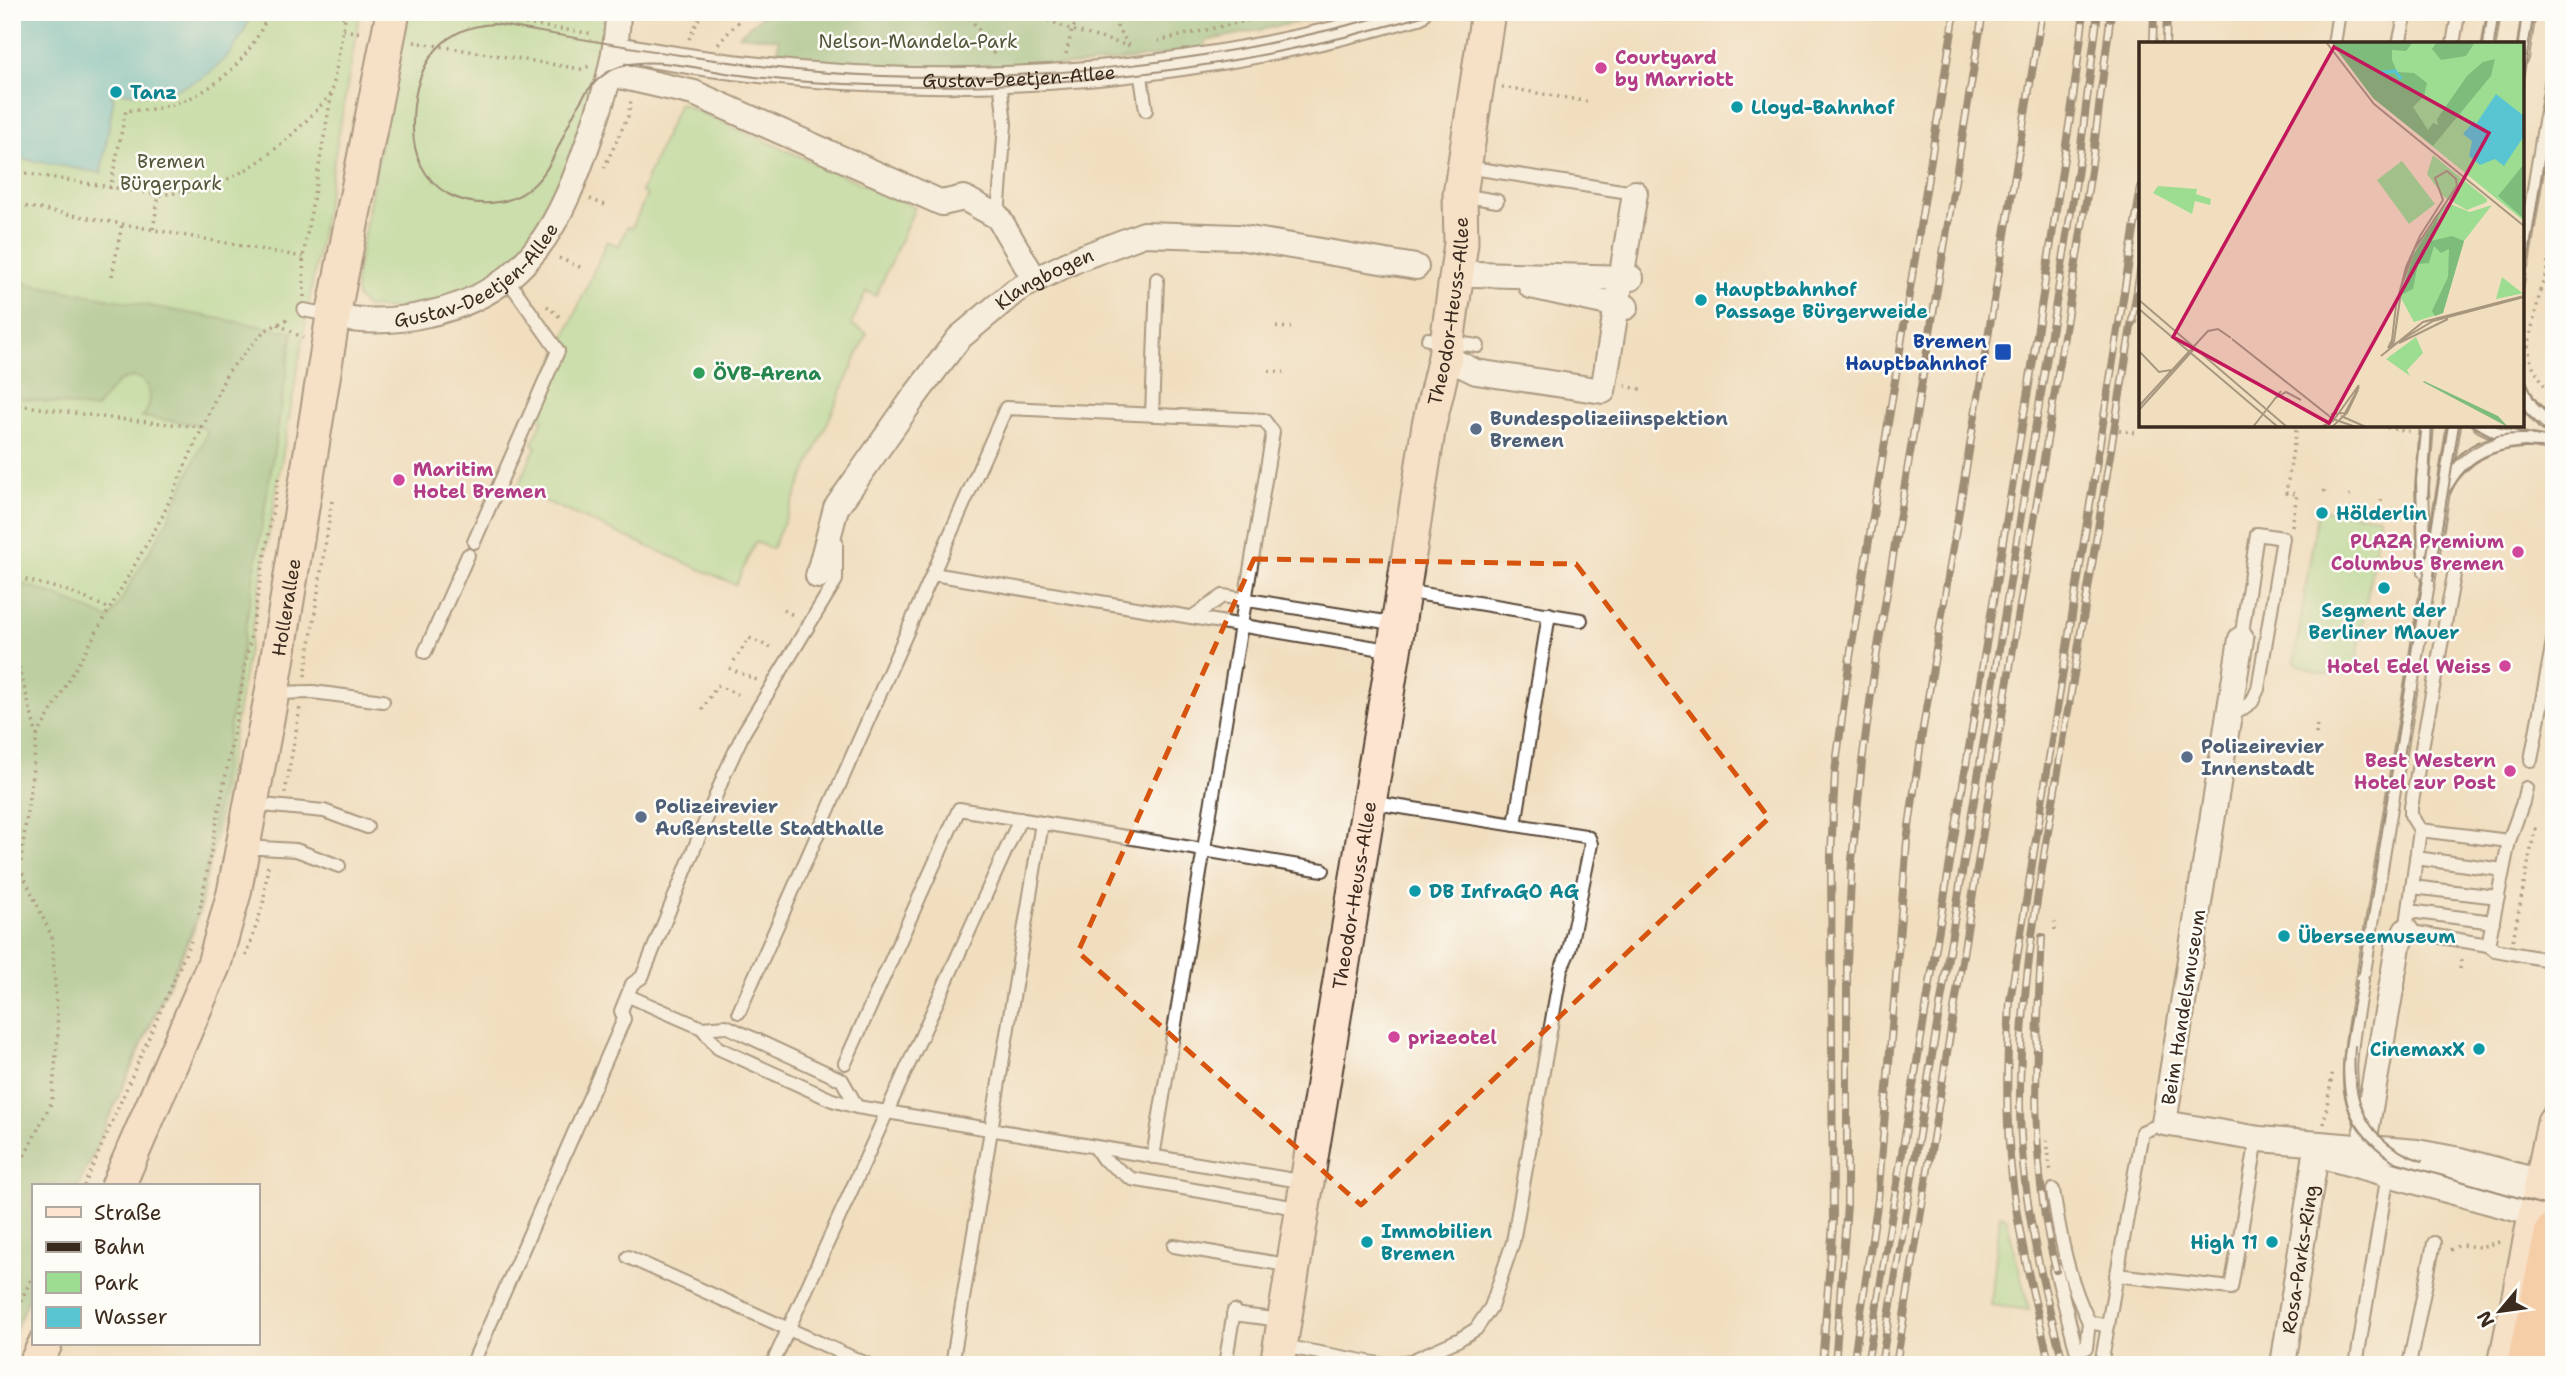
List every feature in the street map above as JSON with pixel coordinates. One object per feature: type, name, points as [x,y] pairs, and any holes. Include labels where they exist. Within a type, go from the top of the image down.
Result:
[{"type":"highway","points":[[2526,1365],[2548,1205]]},
{"type":"main road","name":"Theodor-Heuss-Allee","points":[[1280,1344],[1429,425],[1450,346],[1443,240],[1462,181],[1488,12]]},
{"type":"main road","name":"Hollerallee","points":[[119,1184],[214,964],[244,847],[272,693],[319,313],[391,25]]},
{"type":"main road","points":[[2505,1365],[2548,1205],[2554,1122]]},
{"type":"main road","points":[[35,1365],[44,1346]]},
{"type":"street","name":"Gustav-Deetjen-Allee","points":[[319,313],[375,322],[450,310],[487,294],[508,280],[532,256],[560,214],[580,167],[611,74],[617,43],[618,12]]},
{"type":"street","name":"Gustav-Deetjen-Allee","points":[[617,43],[775,73],[857,79],[997,69],[1140,70],[1285,45],[1418,12]]},
{"type":"street","points":[[611,74],[694,93],[942,203],[964,198],[998,216],[1035,280]]},
{"type":"street","points":[[1450,346],[1476,372],[1603,391],[1622,306],[1635,193]]},
{"type":"street","name":"Klangbogen","points":[[818,576],[836,508],[959,338],[1015,291],[1035,280],[1078,259],[1144,234],[1238,237],[1416,267]]},
{"type":"street","points":[[1622,306],[1474,274],[1626,278]]},
{"type":"street","name":"Beim Handelsmuseum","points":[[2164,1123],[2241,639]]},
{"type":"street","points":[[2379,1155],[2393,974],[2398,946],[2407,921]]},
{"type":"street","points":[[2164,1123],[2379,1155],[2472,1197],[2548,1205]]},
{"type":"street","points":[[2258,1139],[2316,1154],[2460,1160],[2548,1205]]},
{"type":"street","name":"Rosa-Parks-Ring","points":[[2283,1365],[2316,1154]]},
{"type":"lane","points":[[2334,42],[2339,12]]},
{"type":"lane","points":[[2399,42],[2406,12]]},
{"type":"lane","points":[[2454,42],[2457,21],[2455,12]]},
{"type":"lane","points":[[2488,12],[2489,39]]},
{"type":"lane","points":[[2489,39],[2494,12]]},
{"type":"lane","points":[[2524,45],[2529,12]]},
{"type":"lane","points":[[2524,252],[2554,65]]},
{"type":"lane","points":[[997,69],[1005,124],[998,216]]},
{"type":"lane","points":[[1140,70],[1146,110]]},
{"type":"lane","points":[[1462,181],[1635,193]]},
{"type":"lane","points":[[1462,181],[1497,201]]},
{"type":"lane","points":[[1152,415],[1157,279]]},
{"type":"lane","points":[[425,652],[558,351],[508,280]]},
{"type":"lane","points":[[2524,393],[2532,409],[2554,429]]},
{"type":"lane","points":[[739,1012],[1006,408],[1264,420],[1273,432],[1153,1157]]},
{"type":"lane","points":[[2426,593],[2422,487],[2427,427]]},
{"type":"lane","points":[[2356,1365],[2379,1155],[2356,1111],[2349,1088],[2350,1065],[2454,427]]},
{"type":"lane","points":[[2484,427],[2500,435],[2554,445]]},
{"type":"lane","points":[[2444,489],[2457,469],[2475,453],[2496,444],[2523,440]]},
{"type":"lane","points":[[472,1365],[624,1019],[621,1011],[632,984],[642,977],[725,773],[751,721],[836,580],[836,508]]},
{"type":"lane","name":"Beim Handelsmuseum","points":[[2241,639],[2257,534],[2283,538]]},
{"type":"lane","points":[[2229,718],[2252,702],[2258,689],[2283,538]]},
{"type":"lane","points":[[933,573],[1241,625],[1396,637]]},
{"type":"lane","points":[[2407,921],[2420,830],[2411,815],[2411,807],[2454,575]]},
{"type":"lane","points":[[1403,591],[1581,620]]},
{"type":"lane","points":[[1192,617],[1223,596],[1246,599],[1396,637]]},
{"type":"lane","points":[[1516,825],[1549,614]]},
{"type":"lane","points":[[2531,760],[2554,636]]},
{"type":"lane","points":[[272,693],[313,692],[383,701]]},
{"type":"lane","points":[[2488,945],[2509,841],[2523,802],[2525,788]]},
{"type":"lane","points":[[1225,1365],[1233,1312],[1280,1344],[1385,1365],[1411,1361],[1476,1329],[1491,1307],[1513,1242],[1561,969],[1569,951],[1591,844],[1585,836],[1369,802]]},
{"type":"lane","points":[[252,804],[324,811],[367,827]]},
{"type":"lane","points":[[845,1063],[959,809],[1323,870]]},
{"type":"lane","points":[[772,1365],[1020,819]]},
{"type":"lane","points":[[952,1365],[1042,823]]},
{"type":"lane","points":[[2420,830],[2509,841]]},
{"type":"lane","points":[[244,847],[296,850],[339,866]]},
{"type":"lane","points":[[2416,858],[2504,870]]},
{"type":"lane","points":[[2412,887],[2498,897]]},
{"type":"lane","points":[[2407,921],[2488,945],[2495,950],[2554,961]]},
{"type":"lane","points":[[2407,921],[2493,922]]},
{"type":"lane","points":[[634,998],[702,1028],[718,1048],[832,1100],[857,1107],[1153,1157],[1304,1196]]},
{"type":"lane","points":[[702,1028],[726,1026],[842,1080],[857,1107]]},
{"type":"lane","name":"Beim Handelsmuseum","points":[[2101,1365],[2142,1132],[2164,1123]]},
{"type":"lane","points":[[2116,1275],[2231,1288],[2258,1139]]},
{"type":"lane","points":[[1094,1147],[1103,1159],[1132,1179],[1304,1196]]},
{"type":"lane","points":[[2053,1190],[2062,1248],[2079,1302],[2089,1322],[2086,1348],[2076,1349],[2056,1270]]},
{"type":"lane","points":[[1174,1246],[1292,1266]]},
{"type":"lane","points":[[2409,1365],[2433,1250]]},
{"type":"lane","points":[[628,1257],[869,1365]]},
{"type":"lane","points":[[2089,1322],[2108,1326]]},
{"type":"path","points":[[110,189],[126,110],[140,111],[182,101],[219,82],[251,48],[269,12]]},
{"type":"path","points":[[319,313],[303,257],[346,15],[321,12]]},
{"type":"path","points":[[442,12],[617,43]]},
{"type":"path","points":[[718,44],[747,12]]},
{"type":"path","points":[[965,12],[987,40],[997,69]]},
{"type":"path","points":[[1013,12],[1035,15],[1072,30],[1131,47]]},
{"type":"path","points":[[1035,15],[1060,12]]},
{"type":"path","points":[[1066,54],[1072,30],[1082,12]]},
{"type":"path","points":[[1119,12],[1117,29],[1131,47]]},
{"type":"path","points":[[1155,42],[1285,12]]},
{"type":"path","points":[[343,30],[391,25],[581,69],[602,60],[617,43]]},
{"type":"path","points":[[711,43],[730,45]]},
{"type":"path","points":[[1118,48],[1131,47]]},
{"type":"path","points":[[1054,55],[1079,53]]},
{"type":"path","points":[[982,57],[997,69]]},
{"type":"path","points":[[997,69],[1007,57]]},
{"type":"path","points":[[1476,83],[1590,102]]},
{"type":"path","points":[[12,171],[159,195],[201,189],[224,181],[255,164],[282,144],[333,92]]},
{"type":"path","points":[[153,229],[159,195]]},
{"type":"path","points":[[590,198],[608,206]]},
{"type":"path","points":[[12,204],[303,257]]},
{"type":"path","points":[[112,276],[122,224]]},
{"type":"path","points":[[2554,229],[2528,345],[2531,363],[2554,401]]},
{"type":"path","points":[[559,258],[582,268]]},
{"type":"path","points":[[2540,292],[2554,286]]},
{"type":"path","points":[[553,311],[561,318]]},
{"type":"path","points":[[20,868],[37,736],[83,651],[162,517],[227,373],[264,331],[278,324],[319,313]]},
{"type":"path","points":[[278,324],[302,338],[319,313]]},
{"type":"path","points":[[1276,327],[1291,328]]},
{"type":"path","points":[[2524,344],[2528,345]]},
{"type":"path","points":[[1269,371],[1284,372]]},
{"type":"path","points":[[1621,386],[1644,390]]},
{"type":"path","points":[[12,404],[117,419],[203,427]]},
{"type":"path","points":[[2283,538],[2290,539],[2297,495],[2286,492],[2297,427]]},
{"type":"path","points":[[2386,427],[2412,431],[2410,442]]},
{"type":"path","points":[[2119,430],[2136,433]]},
{"type":"path","points":[[198,915],[231,748],[278,474]]},
{"type":"path","points":[[12,576],[71,592],[110,609]]},
{"type":"path","points":[[784,610],[793,615]]},
{"type":"path","points":[[734,661],[749,638],[774,649]]},
{"type":"path","points":[[12,640],[37,736]]},
{"type":"path","points":[[729,667],[765,684]]},
{"type":"path","points":[[702,710],[716,686],[739,695]]},
{"type":"path","points":[[2316,734],[2317,724]]},
{"type":"path","points":[[2510,953],[2535,829],[2514,825]]},
{"type":"path","points":[[12,854],[52,937],[58,1032],[51,1101],[12,1181]]},
{"type":"path","points":[[2055,922],[2055,930]]},
{"type":"path","points":[[85,1184],[191,940]]},
{"type":"path","points":[[2047,1140],[2053,1190]]},
{"type":"path","points":[[2433,1250],[2444,1258],[2451,1248],[2460,1245],[2480,1247],[2508,1240]]},
{"type":"path","points":[[12,1320],[32,1277]]},
{"type":"highlighted area","points":[[1254,559],[1576,564],[1769,818],[1361,1205],[1078,952]]},
{"type":"green space","name":"Bremen Bürgerpark","points":[[12,12],[360,12],[215,841],[194,930],[79,1184],[32,1184],[12,1331]]},
{"type":"green space","points":[[405,12],[608,12],[600,71],[559,197],[510,268],[472,293],[396,309],[366,307],[357,297],[355,282]]},
{"type":"green space","name":"Nelson-Mandela-Park","points":[[1347,12],[1205,41],[1206,50],[1091,64],[945,70],[776,64],[779,39],[739,35],[765,14]]},
{"type":"green space","name":"ÖVB-Arena","points":[[679,103],[915,207],[876,296],[866,291],[851,325],[867,333],[772,549],[755,542],[736,585],[517,489],[536,446],[532,444],[543,419],[531,414],[607,241],[619,246],[627,227],[632,228],[647,195],[641,192]]},
{"type":"green space","points":[[12,281],[293,332],[200,911],[80,1184],[32,1184],[32,1292],[12,1337],[12,582],[50,593],[110,619],[168,520],[208,431],[195,424],[142,417],[149,405],[149,390],[146,384],[135,377],[118,383],[95,409],[12,397]]},
{"type":"green space","points":[[2318,509],[2380,517],[2355,672],[2324,673],[2294,662]]},
{"type":"green space","points":[[2000,1215],[2006,1217],[2029,1310],[1991,1305]]},
{"type":"water","points":[[12,12],[252,12],[232,51],[218,66],[202,77],[164,92],[143,94],[121,92],[121,89],[113,88],[111,96],[114,97],[101,173],[12,157]]},
{"type":"tram line","points":[[1397,12],[1260,45],[1188,57],[1116,67],[971,77],[830,73],[788,69],[662,52],[494,24],[473,27],[456,34],[442,44],[431,57],[422,72],[417,89],[413,128],[415,148],[426,174],[448,194],[466,201],[492,203],[522,194],[540,178],[588,90],[606,74],[630,64],[671,64],[789,81],[838,84],[1014,84],[1156,72],[1227,61],[1297,48],[1436,12]]},
{"type":"tram line","points":[[2483,42],[2488,12]]},
{"type":"tram line","points":[[2494,42],[2499,12]]},
{"type":"tram line","points":[[2518,42],[2522,12]]},
{"type":"tram line","points":[[2524,74],[2534,12]]},
{"type":"tram line","points":[[2541,112],[2554,36]]},
{"type":"tram line","points":[[2524,285],[2554,98]]},
{"type":"tram line","points":[[2524,376],[2533,397],[2554,420]]},
{"type":"tram line","points":[[2524,411],[2539,428],[2552,437]]},
{"type":"tram line","points":[[2428,497],[2432,427]]},
{"type":"tram line","points":[[2359,973],[2448,427]]},
{"type":"tram line","points":[[2433,581],[2459,427]]},
{"type":"tram line","points":[[2475,427],[2495,438]]},
{"type":"tram line","points":[[2516,431],[2554,439]]},
{"type":"tram line","points":[[2418,561],[2416,480],[2421,432]]},
{"type":"tram line","points":[[2452,464],[2459,455],[2484,439],[2526,434]]},
{"type":"tram line","points":[[2450,494],[2457,480],[2476,461],[2500,451],[2542,448]]},
{"type":"tram line","points":[[2404,757],[2415,692]]},
{"type":"tram line","points":[[2357,981],[2347,1034],[2343,1081],[2346,1103],[2355,1123],[2371,1143],[2395,1162],[2554,1208]]},
{"type":"tram line","points":[[2355,1046],[2356,1084],[2366,1117],[2387,1143],[2422,1161]]},
{"type":"railway","points":[[1822,1365],[1833,1223],[1831,856],[1835,772],[1850,657],[1955,12]]},
{"type":"railway","points":[[1835,1365],[1847,1205],[1847,963],[1852,860],[1862,762],[1875,665],[1983,12]]},
{"type":"railway","points":[[1853,1365],[1878,1199],[1907,841],[1922,734],[2042,12]]},
{"type":"railway","points":[[1867,1365],[2033,360],[2084,12]]},
{"type":"railway","points":[[1881,1365],[2078,169],[2098,12]]},
{"type":"railway","points":[[1896,1365],[2091,171],[2111,12]]},
{"type":"railway","points":[[2153,42],[2154,12]]},
{"type":"railway","points":[[2166,42],[2167,12]]},
{"type":"railway","points":[[2050,1365],[2023,1248],[2012,1177],[2007,1089],[2010,1001],[2139,199]]},
{"type":"railway","points":[[2064,1365],[2039,1265],[2023,1164],[2020,1095],[2024,1005],[2042,870],[2139,278]]},
{"type":"railway","points":[[2042,937],[2036,1105],[2041,1188],[2056,1270]]},
{"type":"place","name":"Courtyard by Marriott","points":[[1601,68]]},
{"type":"place","name":"Tanz","points":[[116,92]]},
{"type":"place","name":"Lloyd-Bahnhof","points":[[1737,107]]},
{"type":"place","name":"Hauptbahnhof Passage Bürgerweide","points":[[1701,300]]},
{"type":"place","name":"Bremen Hauptbahnhof","points":[[2003,352]]},
{"type":"place","name":"ÖVB-Arena","points":[[699,373]]},
{"type":"place","name":"Bundespolizeiinspektion Bremen","points":[[1476,429]]},
{"type":"place","name":"Maritim Hotel Bremen","points":[[399,480]]},
{"type":"place","name":"Hölderlin","points":[[2322,513]]},
{"type":"place","name":"PLAZA Premium Columbus Bremen","points":[[2518,552]]},
{"type":"place","name":"Segment der Berliner Mauer","points":[[2384,588]]},
{"type":"place","name":"Hotel Edel Weiss","points":[[2505,666]]},
{"type":"place","name":"Polizeirevier Innenstadt","points":[[2187,757]]},
{"type":"place","name":"Best Western Hotel zur Post","points":[[2510,771]]},
{"type":"place","name":"Polizeirevier Außenstelle Stadthalle","points":[[641,817]]},
{"type":"place","name":"DB InfraGO AG","points":[[1415,891]]},
{"type":"place","name":"Überseemuseum","points":[[2284,936]]},
{"type":"place","name":"prizeotel","points":[[1394,1037]]},
{"type":"place","name":"CinemaxX","points":[[2479,1049]]},
{"type":"place","name":"Immobilien Bremen","points":[[1367,1242]]},
{"type":"place","name":"High 11","points":[[2272,1242]]}]
